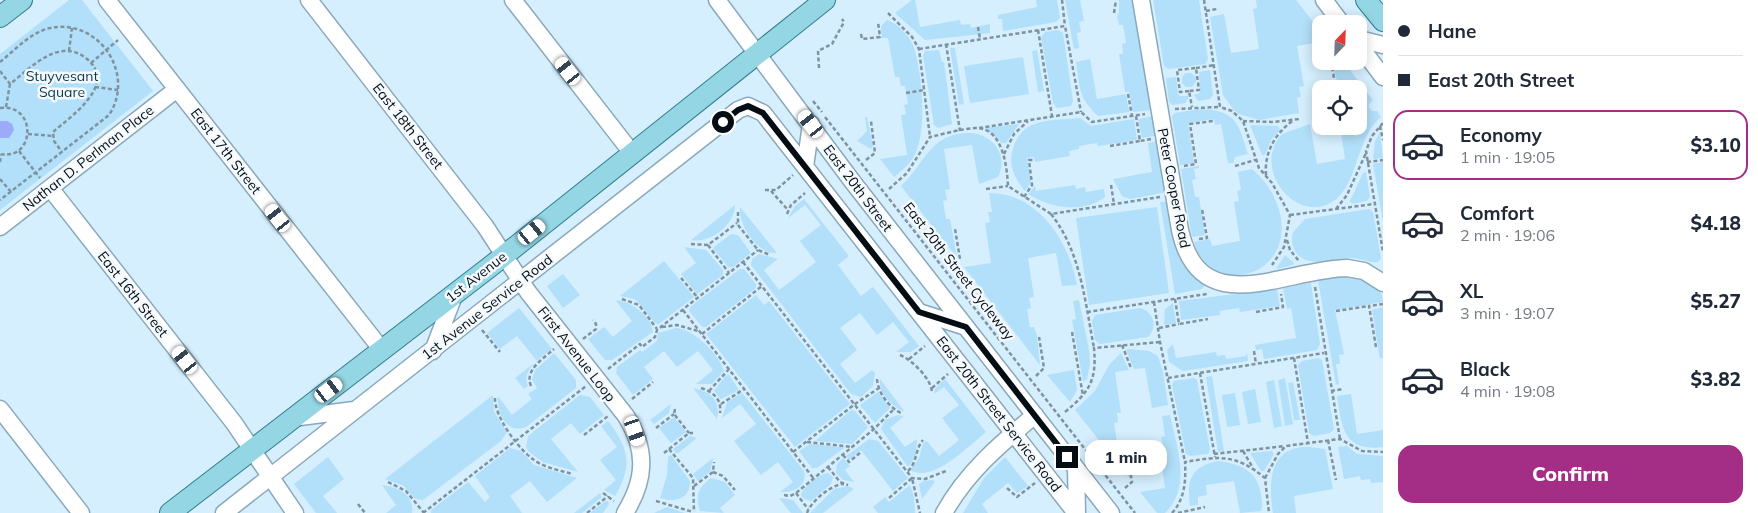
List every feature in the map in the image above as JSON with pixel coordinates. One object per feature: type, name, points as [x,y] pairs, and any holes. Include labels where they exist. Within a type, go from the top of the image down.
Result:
[{"type":"main road","points":[[0,17],[22,0]]},
{"type":"main road","name":"1st Avenue","points":[[170,513],[505,254],[825,0]]},
{"type":"main road","points":[[1366,0],[1383,21]]},
{"type":"street","name":"East 17th Street","points":[[107,0],[382,350]]},
{"type":"street","name":"East 18th Street","points":[[309,0],[486,226],[505,254]]},
{"type":"street","points":[[513,0],[632,153]]},
{"type":"street","name":"East 20th Street","points":[[717,0],[852,181],[1111,513]]},
{"type":"street","name":"Peter Cooper Road","points":[[1141,0],[1182,243],[1191,262],[1205,276],[1218,283],[1232,285],[1347,268],[1364,272],[1383,283]]},
{"type":"street","points":[[1324,0],[1335,15]]},
{"type":"street","points":[[1368,41],[1383,45]]},
{"type":"street","points":[[1368,57],[1383,77]]},
{"type":"street","name":"Nathan D. Perlman Place","points":[[0,228],[47,185],[177,89]]},
{"type":"street","name":"East 20th Street Service Road","points":[[752,106],[763,113],[800,170],[919,312],[1077,513]]},
{"type":"street","name":"1st Avenue Service Road","points":[[224,513],[738,110],[752,106]]},
{"type":"street","points":[[800,170],[811,124]]},
{"type":"street","name":"East 16th Street","points":[[47,185],[234,423],[251,449]]},
{"type":"street","name":"First Avenue Loop","points":[[505,254],[520,281],[635,431],[642,451],[641,472],[636,491],[620,507]]},
{"type":"street","points":[[433,351],[455,293]]},
{"type":"street","points":[[919,312],[966,327]]},
{"type":"street","points":[[0,409],[81,513]]},
{"type":"street","points":[[292,418],[355,410]]},
{"type":"street","points":[[944,513],[964,482],[984,460],[1035,415]]},
{"type":"street","points":[[251,449],[269,478],[295,513]]},
{"type":"street","points":[[1076,468],[1077,513]]},
{"type":"path","points":[[1062,0],[1081,112],[1092,122],[1192,107],[1220,107],[1232,111],[1243,122],[1259,168],[1290,214],[1287,239],[1280,256],[1270,267]]},
{"type":"path","points":[[1114,13],[1116,0]]},
{"type":"path","points":[[1204,0],[1220,107]]},
{"type":"path","points":[[1206,11],[1217,9]]},
{"type":"path","points":[[888,14],[908,32],[918,49],[930,137],[907,173],[889,189]]},
{"type":"path","points":[[819,68],[818,51],[834,41],[844,22],[842,19]]},
{"type":"path","points":[[861,34],[862,39],[880,37],[878,22]]},
{"type":"path","points":[[978,26],[980,39]]},
{"type":"path","points":[[918,49],[1065,26]]},
{"type":"path","points":[[0,62],[40,31],[51,28],[72,28],[93,36],[107,50],[118,76],[118,90],[114,107],[109,115],[0,200]]},
{"type":"path","points":[[69,51],[72,28]]},
{"type":"path","points":[[1038,30],[1052,116]]},
{"type":"path","points":[[91,63],[120,39]]},
{"type":"path","points":[[946,44],[960,131]]},
{"type":"path","points":[[6,107],[10,84],[46,57],[56,52],[69,51],[80,54],[91,63],[95,72],[95,87],[88,102],[53,132],[54,142],[62,152]]},
{"type":"path","points":[[1196,68],[1199,90],[1180,92],[1177,70],[1215,65]]},
{"type":"path","points":[[1333,70],[1334,78]]},
{"type":"path","points":[[0,71],[10,84]]},
{"type":"path","points":[[95,87],[118,90]]},
{"type":"path","points":[[906,93],[924,90]]},
{"type":"path","points":[[1189,91],[1192,107]]},
{"type":"path","points":[[1128,94],[1132,116]]},
{"type":"path","name":"East 20th Street Cycleway","points":[[810,97],[1135,513]]},
{"type":"path","points":[[0,108],[6,107],[21,114],[26,120],[28,134],[24,146],[11,154],[1,155],[0,162]]},
{"type":"path","points":[[930,137],[1081,112]]},
{"type":"path","points":[[1243,122],[1300,119]]},
{"type":"path","points":[[1004,154],[1014,134],[1030,120]]},
{"type":"path","points":[[1266,176],[1266,161],[1272,144],[1280,132],[1294,120]]},
{"type":"path","points":[[1178,167],[1196,164],[1190,124],[1213,121]]},
{"type":"path","points":[[866,160],[875,153],[870,122]]},
{"type":"path","points":[[1382,124],[1383,140]]},
{"type":"path","points":[[1336,209],[1347,195],[1368,143],[1382,124]]},
{"type":"path","points":[[977,128],[994,137],[1004,154],[1008,186]]},
{"type":"path","points":[[28,134],[53,136]]},
{"type":"path","points":[[1110,146],[1140,140]]},
{"type":"path","points":[[18,151],[47,185]]},
{"type":"path","points":[[1366,151],[1374,204],[1382,236],[1383,252]]},
{"type":"path","points":[[1024,197],[1032,186],[1029,160],[1033,160]]},
{"type":"path","points":[[1235,166],[1255,160]]},
{"type":"path","points":[[1367,162],[1383,160]]},
{"type":"path","points":[[765,190],[776,190],[800,170]]},
{"type":"path","points":[[0,179],[11,192]]},
{"type":"path","points":[[1111,185],[1114,204]]},
{"type":"path","points":[[986,190],[1008,186],[1051,214],[1067,236],[1072,250],[1079,270],[1094,348],[1093,378],[1083,396],[1065,412]]},
{"type":"path","points":[[771,191],[788,212],[808,190]]},
{"type":"path","points":[[1051,214],[1160,197]]},
{"type":"path","points":[[1290,214],[1374,204]]},
{"type":"path","points":[[1202,209],[1207,238]]},
{"type":"path","points":[[738,212],[738,225],[758,250],[770,255]]},
{"type":"path","points":[[691,244],[708,245],[730,230],[737,221]]},
{"type":"path","points":[[950,267],[960,259],[955,229]]},
{"type":"path","points":[[1287,239],[1290,250],[1304,263]]},
{"type":"path","points":[[708,245],[729,273]]},
{"type":"path","points":[[608,369],[640,344],[642,347],[655,337],[661,327],[758,250]]},
{"type":"path","points":[[743,262],[912,478],[920,513]]},
{"type":"path","points":[[682,278],[698,298]]},
{"type":"path","points":[[1314,278],[1324,353],[1340,439]]},
{"type":"path","points":[[701,333],[762,286]]},
{"type":"path","points":[[1256,312],[1283,307],[1281,293]]},
{"type":"path","points":[[1087,312],[1207,294]]},
{"type":"path","points":[[622,299],[639,305],[658,330]]},
{"type":"path","points":[[1175,299],[1179,324]]},
{"type":"path","points":[[1154,302],[1160,342],[1185,462],[1186,479],[1183,492],[1172,513]]},
{"type":"path","points":[[1336,311],[1383,304]]},
{"type":"path","points":[[1369,306],[1376,347]]},
{"type":"path","points":[[683,310],[814,479]]},
{"type":"path","points":[[1158,328],[1208,319]]},
{"type":"path","points":[[583,339],[596,329],[596,324],[593,320]]},
{"type":"path","points":[[661,327],[677,325],[701,333]]},
{"type":"path","points":[[482,329],[500,352]]},
{"type":"path","points":[[1072,332],[1083,396]]},
{"type":"path","points":[[1036,376],[1044,368],[1039,337]]},
{"type":"path","points":[[1094,348],[1160,342]]},
{"type":"path","points":[[909,359],[928,344]]},
{"type":"path","points":[[1122,345],[1131,368]]},
{"type":"path","points":[[531,386],[529,380],[530,372],[556,348]]},
{"type":"path","points":[[1254,351],[1256,364]]},
{"type":"path","points":[[1168,378],[1324,353]]},
{"type":"path","points":[[900,355],[909,359],[932,388],[932,393]]},
{"type":"path","points":[[1294,358],[1308,443]]},
{"type":"path","points":[[709,391],[729,369]]},
{"type":"path","points":[[932,388],[950,373]]},
{"type":"path","points":[[1200,373],[1214,455]]},
{"type":"path","points":[[877,379],[879,388],[894,409],[903,414]]},
{"type":"path","points":[[632,399],[653,382]]},
{"type":"path","points":[[388,482],[406,491],[423,513],[586,386]]},
{"type":"path","points":[[701,388],[709,391],[721,404],[720,413]]},
{"type":"path","points":[[793,452],[854,404],[879,388]]},
{"type":"path","points":[[721,404],[744,389]]},
{"type":"path","points":[[1331,391],[1343,389]]},
{"type":"path","points":[[495,398],[495,409],[500,420],[535,461],[572,474]]},
{"type":"path","points":[[656,428],[674,414],[675,409]]},
{"type":"path","points":[[784,495],[790,496],[796,493],[814,479],[874,429],[894,409]]},
{"type":"path","points":[[664,453],[691,433],[674,414]]},
{"type":"path","points":[[584,435],[608,416]]},
{"type":"path","points":[[1185,462],[1214,455],[1340,439],[1362,451],[1383,452]]},
{"type":"path","points":[[907,472],[915,463],[918,447],[923,440]]},
{"type":"path","points":[[1328,440],[1336,480]]},
{"type":"path","points":[[806,442],[852,447]]},
{"type":"path","points":[[1269,513],[1264,478],[1278,454],[1286,446]]},
{"type":"path","points":[[656,501],[694,513],[693,478],[669,449]]},
{"type":"path","points":[[1242,451],[1254,469],[1264,478]]},
{"type":"path","points":[[843,455],[849,462],[861,452]]},
{"type":"path","points":[[1125,488],[1132,482],[1127,453]]},
{"type":"path","points":[[1214,455],[1227,457],[1254,469]]},
{"type":"path","points":[[694,486],[713,472],[714,462]]},
{"type":"path","points":[[828,467],[844,484]]},
{"type":"path","points":[[889,498],[912,478],[925,479],[946,471]]},
{"type":"path","points":[[713,472],[724,476],[735,490]]},
{"type":"path","points":[[1007,488],[1017,497],[1035,483]]},
{"type":"path","points":[[796,493],[808,511],[832,487],[848,485]]},
{"type":"path","points":[[603,493],[620,507]]},
{"type":"path","points":[[587,513],[608,496]]},
{"type":"path","points":[[358,504],[365,513]]},
{"type":"path","points":[[1178,513],[1206,507]]},
{"type":"green space","name":"Stuyvesant Square","points":[[69,0],[82,0],[153,91],[0,210],[0,54]]},
{"type":"green space","points":[[912,0],[915,0],[920,27],[960,20],[961,25],[970,24],[971,28],[990,24],[990,33],[925,40],[895,13]]},
{"type":"green space","points":[[1036,0],[1057,0],[1060,18],[1056,22],[1003,31],[1002,19],[998,19],[998,15],[1037,7]]},
{"type":"green space","points":[[1065,0],[1080,0],[1084,21],[1079,22],[1081,32],[1077,33],[1079,48],[1074,49]]},
{"type":"green space","points":[[1119,0],[1133,0],[1152,110],[1133,112],[1129,92],[1125,92],[1119,54],[1123,54],[1122,44],[1126,43],[1123,25],[1119,25],[1117,16],[1119,13]]},
{"type":"green space","points":[[1153,0],[1199,0],[1208,59],[1205,64],[1169,69],[1164,66]]},
{"type":"green space","points":[[1256,0],[1296,0],[1312,20],[1312,44],[1297,46],[1304,86],[1299,87],[1301,97],[1297,98],[1299,113],[1259,120],[1239,114],[1223,95],[1210,17],[1224,14],[1231,53],[1259,49],[1253,9],[1257,8]]},
{"type":"green space","points":[[887,20],[900,28],[913,46],[918,62],[922,103],[919,144],[909,164],[894,177],[880,159],[907,155],[901,115],[906,114],[904,105],[908,104],[905,86],[901,86],[899,77],[895,77],[888,38],[882,38],[881,26]]},
{"type":"green space","points":[[1058,30],[1063,33],[1073,101],[1071,106],[1057,108],[1053,103],[1041,37],[1045,32]]},
{"type":"green space","points":[[950,48],[955,48],[964,104],[959,105]]},
{"type":"green space","points":[[939,50],[942,62],[944,62],[952,124],[938,128],[934,125],[923,56],[925,51]]},
{"type":"green space","points":[[1037,50],[1044,91],[1038,92],[1032,51]]},
{"type":"green space","points":[[1023,57],[1029,94],[970,103],[964,66]]},
{"type":"green space","points":[[1090,59],[1097,99],[1126,94],[1129,112],[1098,116],[1091,109],[1083,97],[1079,86],[1076,62]]},
{"type":"green space","points":[[1210,70],[1213,95],[1210,99],[1198,101],[1194,95],[1200,93],[1199,72]]},
{"type":"green space","points":[[1334,70],[1350,70],[1358,80],[1337,80]]},
{"type":"green space","points":[[1186,73],[1191,73],[1196,77],[1196,82],[1192,87],[1186,87],[1182,83],[1182,77]]},
{"type":"green space","points":[[1176,77],[1178,94],[1180,96],[1188,96],[1188,99],[1185,103],[1173,105],[1169,102],[1166,78]]},
{"type":"green space","points":[[1367,92],[1373,100],[1369,104],[1369,108],[1372,111],[1377,111],[1381,117],[1372,127],[1366,138],[1351,178],[1337,199],[1326,205],[1312,207],[1299,204],[1279,186],[1273,174],[1271,160],[1274,146],[1282,134],[1310,124],[1317,164],[1345,159],[1341,135],[1367,135]]},
{"type":"green space","points":[[1201,109],[1213,110],[1229,116],[1242,134],[1248,154],[1235,157],[1233,163],[1228,163],[1221,124],[1215,125],[1214,119],[1188,123],[1194,163],[1180,165],[1172,116],[1175,113]]},
{"type":"green space","points":[[1155,116],[1159,135],[1142,138],[1138,119]]},
{"type":"green space","points":[[865,117],[867,117],[873,146],[871,149],[857,141],[867,131]]},
{"type":"green space","points":[[1080,118],[1091,126],[1134,119],[1137,140],[1098,146],[1097,143],[1079,146],[1079,149],[1069,151],[1070,156],[1035,162],[1034,157],[1027,158],[1031,182],[1025,191],[1012,169],[1011,158],[1016,141],[1021,133],[1037,123]]},
{"type":"green space","points":[[1019,124],[1006,143],[1002,143],[985,128]]},
{"type":"green space","points":[[1250,125],[1278,126],[1280,130],[1271,140],[1265,155],[1262,155]]},
{"type":"green space","points":[[1380,132],[1383,158],[1373,159],[1375,141]]},
{"type":"green space","points":[[970,133],[986,137],[992,142],[997,148],[1002,161],[998,177],[979,184],[972,145],[944,149],[950,189],[945,190],[947,200],[943,201],[946,219],[950,219],[957,258],[901,186],[937,144],[945,138],[956,134]]},
{"type":"green space","points":[[1159,141],[1167,192],[1130,199],[1122,196],[1113,179],[1152,172],[1148,143]]},
{"type":"green space","points":[[1383,162],[1383,221],[1373,164]]},
{"type":"green space","points":[[1199,166],[1199,168],[1194,169],[1196,179],[1192,180],[1195,197],[1199,197],[1205,235],[1192,237],[1181,169]]},
{"type":"green space","points":[[1252,169],[1268,187],[1279,210],[1282,233],[1276,251],[1265,265],[1250,273],[1233,275],[1217,271],[1203,260],[1194,242],[1210,239],[1212,246],[1240,241],[1234,202],[1239,201],[1237,191],[1241,190],[1238,172]]},
{"type":"green space","points":[[1366,172],[1370,197],[1367,201],[1352,204],[1350,201],[1363,173]]},
{"type":"green space","points":[[1075,185],[1076,189],[1085,187],[1086,192],[1104,189],[1105,197],[1087,206],[1066,207],[1046,203],[1028,194],[1035,186],[1036,191]]},
{"type":"green space","points":[[989,193],[1007,195],[1022,201],[1036,211],[1048,222],[1059,237],[1073,268],[1077,285],[1062,286],[1056,253],[1028,258],[1034,297],[1029,298],[1031,308],[1027,309],[1030,327],[1034,327],[1037,336],[1040,365],[964,267],[991,263],[985,223],[990,222],[988,212],[992,212]]},
{"type":"green space","points":[[804,199],[849,256],[838,265],[861,296],[873,287],[919,346],[911,352],[896,352],[909,342],[893,322],[877,335],[860,313],[840,328],[857,350],[840,364],[855,383],[872,370],[875,373],[873,386],[861,397],[851,394],[751,265],[752,259],[759,254],[778,259],[764,270],[779,290],[816,262],[800,241],[821,225],[805,205],[788,218],[795,206]]},
{"type":"green space","points":[[1160,202],[1168,202],[1176,249],[1186,268],[1205,285],[1202,289],[1175,294]]},
{"type":"green space","points":[[735,205],[731,219],[720,232],[706,239],[691,240]]},
{"type":"green space","points":[[740,207],[777,253],[762,249],[750,237],[742,222]]},
{"type":"green space","points":[[1157,207],[1169,293],[1089,305],[1076,218]]},
{"type":"green space","points":[[1369,209],[1373,212],[1381,258],[1378,262],[1351,258],[1313,262],[1300,257],[1295,251],[1292,242],[1293,232],[1305,219]]},
{"type":"green space","points":[[731,234],[738,235],[751,253],[733,267],[728,267],[713,248]]},
{"type":"green space","points":[[684,247],[706,250],[723,270],[723,275],[697,294],[681,274],[696,263]]},
{"type":"green space","points":[[1285,255],[1294,263],[1293,265],[1276,269]]},
{"type":"green space","points":[[664,261],[694,297],[659,324],[655,323],[635,299],[620,296]]},
{"type":"green space","points":[[740,269],[744,269],[756,284],[756,288],[706,327],[702,327],[689,311],[690,307]]},
{"type":"green space","points":[[563,274],[580,295],[563,308],[547,286]]},
{"type":"green space","points":[[1338,276],[1352,277],[1373,285],[1382,295],[1383,302],[1335,310],[1344,354],[1339,355],[1340,364],[1336,364],[1339,384],[1336,385],[1318,280]]},
{"type":"green space","points":[[1311,283],[1320,344],[1317,350],[1264,359],[1262,349],[1256,350],[1255,345],[1296,338],[1291,308],[1287,309],[1283,288]]},
{"type":"green space","points":[[1277,289],[1280,306],[1240,312],[1239,308],[1220,311],[1220,315],[1181,320],[1179,301]]},
{"type":"green space","points":[[756,295],[764,305],[769,301],[850,404],[795,447],[706,334]]},
{"type":"green space","points":[[618,300],[640,311],[649,321],[653,332],[612,360],[605,360],[588,339],[604,327],[613,337],[632,321],[616,301]]},
{"type":"green space","points":[[1079,300],[1090,364],[1087,380],[1083,381],[1072,320],[1076,319],[1073,301]]},
{"type":"green space","points":[[1173,303],[1176,323],[1164,325],[1165,309]]},
{"type":"green space","points":[[1383,307],[1383,358],[1380,359],[1372,310]]},
{"type":"green space","points":[[519,308],[552,349],[537,361],[517,336],[500,349],[487,333]]},
{"type":"green space","points":[[1140,308],[1149,313],[1153,320],[1153,329],[1148,337],[1100,344],[1095,340],[1092,321],[1095,315]]},
{"type":"green space","points":[[676,328],[691,333],[705,344],[722,365],[724,371],[712,384],[696,384],[713,370],[698,351],[677,367],[664,351],[644,367],[653,379],[633,395],[616,373],[617,367],[640,350],[642,352],[657,341],[658,333]]},
{"type":"green space","points":[[1173,344],[1176,358],[1216,352],[1217,356],[1225,355],[1226,359],[1246,356],[1247,352],[1248,361],[1183,371],[1169,362],[1167,350]]},
{"type":"green space","points":[[1126,350],[1149,351],[1158,356],[1163,372],[1168,405],[1152,408],[1145,368],[1134,369]]},
{"type":"green space","points":[[554,353],[576,380],[576,388],[526,427],[513,428],[504,421],[501,415],[498,396],[512,415],[532,399],[528,394],[537,388],[532,379],[535,370]]},
{"type":"green space","points":[[1121,353],[1129,370],[1115,372],[1121,413],[1117,413],[1118,422],[1114,423],[1117,442],[1121,442],[1123,452],[1126,452],[1130,479],[1075,410],[1095,391],[1109,365]]},
{"type":"green space","points":[[1318,358],[1322,360],[1334,429],[1330,433],[1314,436],[1309,433],[1298,365],[1302,361]]},
{"type":"green space","points":[[536,362],[529,370],[527,375],[528,386],[524,389],[515,378]]},
{"type":"green space","points":[[1074,370],[1077,390],[1070,402],[1047,375]]},
{"type":"green space","points":[[726,375],[729,375],[739,390],[721,399],[714,391]]},
{"type":"green space","points":[[1212,376],[1224,451],[1218,452],[1206,377]]},
{"type":"green space","points":[[1194,378],[1197,380],[1210,450],[1208,454],[1190,456],[1186,454],[1172,385],[1174,381]]},
{"type":"green space","points":[[1285,378],[1293,424],[1285,426],[1278,380]]},
{"type":"green space","points":[[880,379],[905,412],[887,399],[881,390]]},
{"type":"green space","points":[[945,379],[986,432],[950,462],[929,472],[919,473],[910,470],[919,458],[923,443],[927,441],[939,456],[959,440],[942,418],[959,405],[944,387],[934,394],[935,389]]},
{"type":"green space","points":[[1274,380],[1282,426],[1274,428],[1266,382]]},
{"type":"green space","points":[[1293,382],[1300,420],[1294,420],[1288,383]]},
{"type":"green space","points":[[693,388],[705,392],[713,398],[718,412],[717,419]]},
{"type":"green space","points":[[1255,389],[1261,422],[1248,424],[1242,392]]},
{"type":"green space","points":[[878,392],[890,408],[875,423],[860,405]]},
{"type":"green space","points":[[742,393],[804,471],[804,481],[794,490],[780,492],[793,482],[778,462],[761,475],[734,441],[756,424],[740,404],[722,418],[727,402]]},
{"type":"green space","points":[[1235,393],[1240,425],[1227,427],[1222,395]]},
{"type":"green space","points":[[1351,394],[1357,434],[1383,430],[1383,447],[1370,448],[1360,446],[1347,435],[1343,427],[1337,396]]},
{"type":"green space","points":[[493,395],[494,412],[507,432],[501,441],[423,500],[415,499],[404,486],[385,479]]},
{"type":"green space","points":[[580,395],[590,397],[604,415],[580,434],[571,423],[551,439],[578,472],[543,462],[529,452],[526,447],[528,436]]},
{"type":"green space","points":[[671,404],[669,413],[654,424],[650,420]]},
{"type":"green space","points":[[851,410],[855,411],[868,427],[852,444],[815,441]]},
{"type":"green space","points":[[898,415],[904,416],[890,428],[905,447],[917,439],[916,456],[908,467],[881,429],[885,420]]},
{"type":"green space","points":[[1170,415],[1179,454],[1180,479],[1173,503],[1165,513],[1157,513],[1140,492],[1165,488],[1159,447],[1163,446],[1161,437],[1165,436],[1162,416]]},
{"type":"green space","points":[[674,417],[686,432],[671,443],[659,428]]},
{"type":"green space","points":[[608,421],[620,440],[626,457],[624,475],[615,496],[604,490],[616,480],[600,460],[617,447],[601,426]]},
{"type":"green space","points":[[690,436],[697,438],[677,454],[673,449]]},
{"type":"green space","points":[[869,439],[878,441],[908,478],[893,491],[861,450],[849,460],[846,456]]},
{"type":"green space","points":[[810,444],[844,448],[817,468],[812,468],[799,451]]},
{"type":"green space","points":[[1347,446],[1357,454],[1383,456],[1383,482],[1371,483],[1370,479],[1361,480],[1360,476],[1344,479],[1338,447]]},
{"type":"green space","points":[[510,448],[521,451],[534,465],[577,478],[547,502],[530,481],[510,496],[522,513],[431,513],[431,510],[468,482],[485,502],[490,497],[475,476]]},
{"type":"green space","points":[[1296,448],[1325,449],[1333,489],[1294,496],[1296,513],[1273,513],[1271,490],[1274,468],[1286,452]]},
{"type":"green space","points":[[1272,451],[1274,454],[1264,471],[1261,471],[1250,453]]},
{"type":"green space","points":[[671,455],[690,481],[688,492],[685,496],[676,500],[660,498],[667,475],[668,457]]},
{"type":"green space","points":[[328,457],[344,479],[323,496],[337,513],[316,513],[294,484]]},
{"type":"green space","points":[[1005,457],[1028,486],[1017,493],[1008,483],[982,504],[988,513],[963,513],[984,478]]},
{"type":"green space","points":[[713,458],[710,472],[698,481],[693,474]]},
{"type":"green space","points":[[843,458],[850,466],[845,470],[854,482],[843,480],[836,473],[837,464]]},
{"type":"green space","points":[[1218,461],[1234,464],[1252,474],[1259,487],[1262,503],[1261,511],[1240,513],[1234,481],[1206,485],[1207,495],[1198,497],[1198,505],[1190,506],[1189,489],[1192,476],[1201,467]]},
{"type":"green space","points":[[828,473],[833,477],[831,484],[811,501],[804,499],[801,495],[808,484]]},
{"type":"green space","points":[[711,478],[725,482],[735,495],[720,508],[724,513],[700,511],[698,496],[700,489]]},
{"type":"green space","points":[[933,480],[935,482],[922,499],[919,484],[924,481]]},
{"type":"green space","points":[[382,485],[399,490],[408,496],[411,501],[412,513],[386,513],[396,505]]},
{"type":"green space","points":[[910,485],[914,497],[915,513],[878,513],[873,507],[885,497],[889,502]]},
{"type":"green space","points":[[848,486],[854,489],[823,513],[810,513],[834,489]]},
{"type":"green space","points":[[600,493],[602,497],[582,513],[574,513]]},
{"type":"green space","points":[[779,498],[793,500],[803,513],[791,513]]},
{"type":"green space","points":[[605,501],[608,501],[609,504],[603,513],[590,513]]},
{"type":"green space","points":[[667,507],[685,513],[654,513]]},
{"type":"water","points":[[0,121],[7,121],[12,124],[14,130],[9,138],[0,138]]},
{"type":"route","points":[[723,122],[738,110],[748,106],[756,108],[763,113],[919,312],[966,327],[1067,457]]}]
